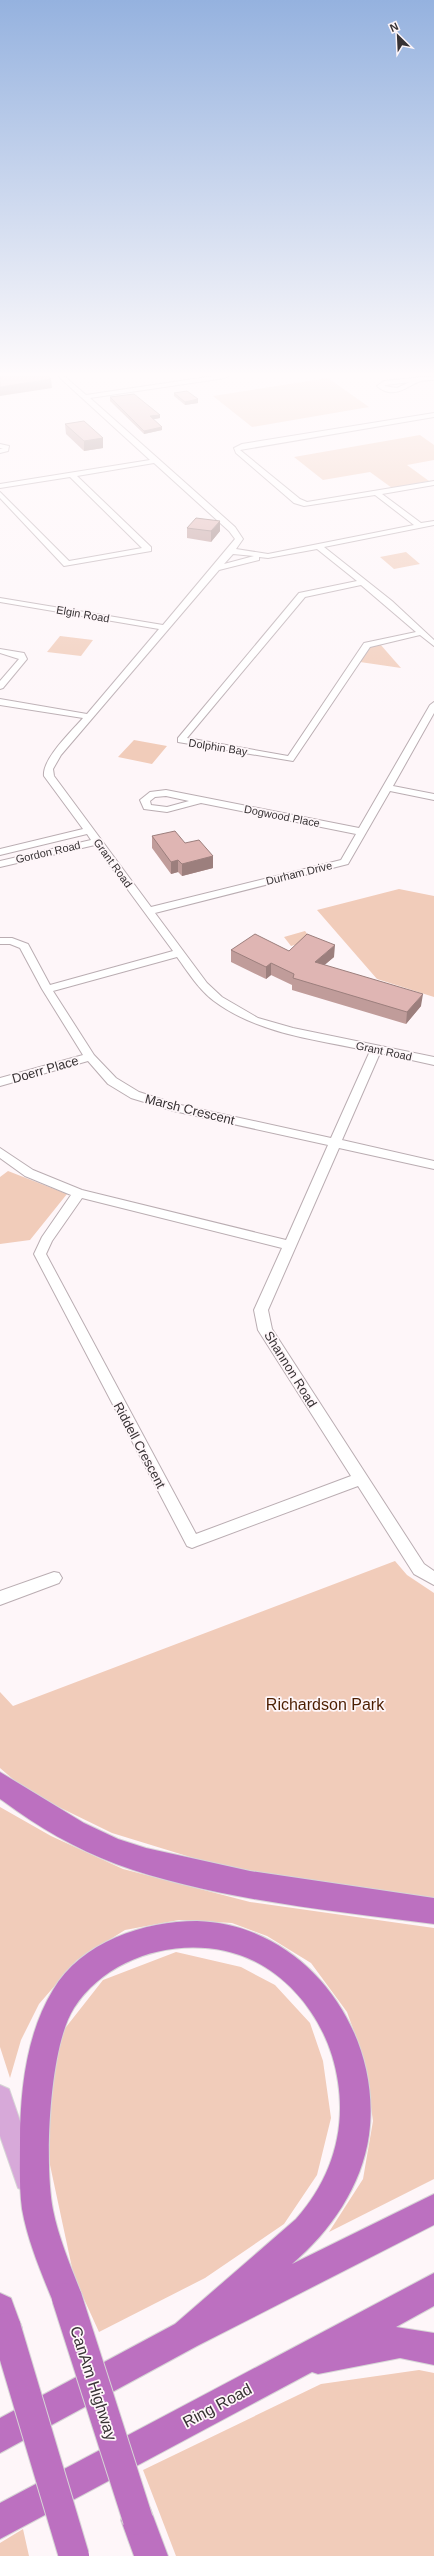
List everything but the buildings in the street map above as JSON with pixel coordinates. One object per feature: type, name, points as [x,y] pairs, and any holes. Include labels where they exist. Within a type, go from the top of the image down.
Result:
[{"type":"highway","points":[[0,1784],[65,1826],[102,1846],[141,1858],[190,1872],[299,1894],[434,1911]]},
{"type":"highway","name":"CanAm Highway","points":[[151,2556],[138,2520],[38,2209],[35,2127],[38,2085],[47,2044],[57,2012],[68,1992],[90,1971],[119,1951],[143,1940],[171,1935],[208,1935],[235,1940],[266,1952],[298,1974],[315,1993],[336,2024],[350,2060],[354,2093],[355,2128],[344,2169],[326,2206],[294,2242],[186,2335]]},
{"type":"highway","points":[[0,2436],[186,2335],[434,2209]]},
{"type":"highway","name":"Ring Road","points":[[0,2522],[434,2289]]},
{"type":"highway","points":[[3,2319],[74,2556]]},
{"type":"highway","points":[[297,2363],[400,2342],[434,2349]]},
{"type":"main road","points":[[0,2098],[38,2209]]},
{"type":"street","points":[[1,495],[67,564],[148,549],[93,495]]},
{"type":"street","points":[[194,495],[237,534],[238,544],[231,552]]},
{"type":"street","points":[[290,495],[297,501],[307,504],[362,495]]},
{"type":"street","points":[[380,495],[420,526]]},
{"type":"street","points":[[216,568],[268,556],[434,524]]},
{"type":"street","points":[[318,546],[389,603],[420,633],[434,644]]},
{"type":"street","points":[[231,552],[268,556]]},
{"type":"street","name":"Grant Road","points":[[231,552],[57,754],[48,769],[49,776],[203,985],[218,1000],[254,1020],[291,1031],[434,1062]]},
{"type":"street","name":"Dolphin Bay","points":[[363,582],[302,595],[181,740],[290,758],[367,645],[420,633]]},
{"type":"street","name":"Elgin Road","points":[[0,600],[166,628]]},
{"type":"street","points":[[0,651],[21,655],[24,659],[0,686]]},
{"type":"street","points":[[0,702],[90,717]]},
{"type":"street","name":"Durham Drive","points":[[149,911],[345,862],[434,705]]},
{"type":"street","points":[[388,788],[434,797]]},
{"type":"street","name":"Dogwood Place","points":[[200,800],[172,810],[158,811],[147,807],[145,800],[153,794],[166,793],[363,832]]},
{"type":"street","name":"Gordon Road","points":[[0,852],[89,831]]},
{"type":"street","name":"Gordon Road","points":[[0,864],[97,841]]},
{"type":"street","name":"Marsh Crescent","points":[[0,941],[12,941],[24,946],[47,989],[90,1056],[112,1081],[135,1095],[174,1107],[434,1165]]},
{"type":"street","points":[[47,989],[179,953]]},
{"type":"street","name":"Shannon Road","points":[[376,1050],[336,1143],[288,1245],[261,1310],[265,1330],[360,1479],[419,1569],[434,1579]]},
{"type":"street","name":"Doerr Place","points":[[0,1082],[90,1056]]},
{"type":"street","points":[[0,1152],[29,1173],[79,1193],[288,1245]]},
{"type":"street","name":"Riddell Crescent","points":[[79,1193],[46,1240],[40,1254],[192,1542],[360,1479]]},
{"type":"street","points":[[0,1598],[54,1578]]},
{"type":"green space","points":[[406,552],[420,564],[394,569],[380,557]]},
{"type":"green space","points":[[60,636],[93,640],[81,656],[47,652]]},
{"type":"green space","points":[[380,644],[401,668],[360,662],[370,646]]},
{"type":"green space","points":[[134,740],[167,746],[152,764],[118,757]]},
{"type":"green space","points":[[399,889],[434,896],[434,997],[377,979],[317,910]]},
{"type":"green space","points":[[305,931],[312,940],[291,946],[284,937]]},
{"type":"green space","points":[[8,1171],[67,1194],[30,1240],[0,1244],[0,1177]]},
{"type":"green space","name":"Richardson Park","points":[[395,1561],[407,1575],[434,1593],[434,1900],[387,1895],[213,1864],[112,1833],[28,1792],[0,1768],[0,1692],[13,1706]]},
{"type":"green space","points":[[0,1807],[51,1836],[123,1869],[250,1902],[434,1928],[434,2179],[329,2232],[363,2179],[373,2121],[364,2059],[347,2012],[311,1963],[267,1936],[232,1923],[179,1920],[125,1930],[77,1960],[39,2004],[21,2040],[10,2078],[0,2047]]},
{"type":"green space","points":[[176,1952],[241,1967],[275,1985],[310,2023],[323,2061],[331,2118],[317,2175],[284,2224],[205,2278],[99,2332],[74,2277],[50,2165],[45,2103],[59,2036],[103,1980]]},
{"type":"green space","points":[[419,2370],[434,2373],[434,2556],[176,2556],[143,2470],[321,2384]]},
{"type":"green space","points":[[23,2529],[29,2556],[0,2556],[0,2543]]}]
